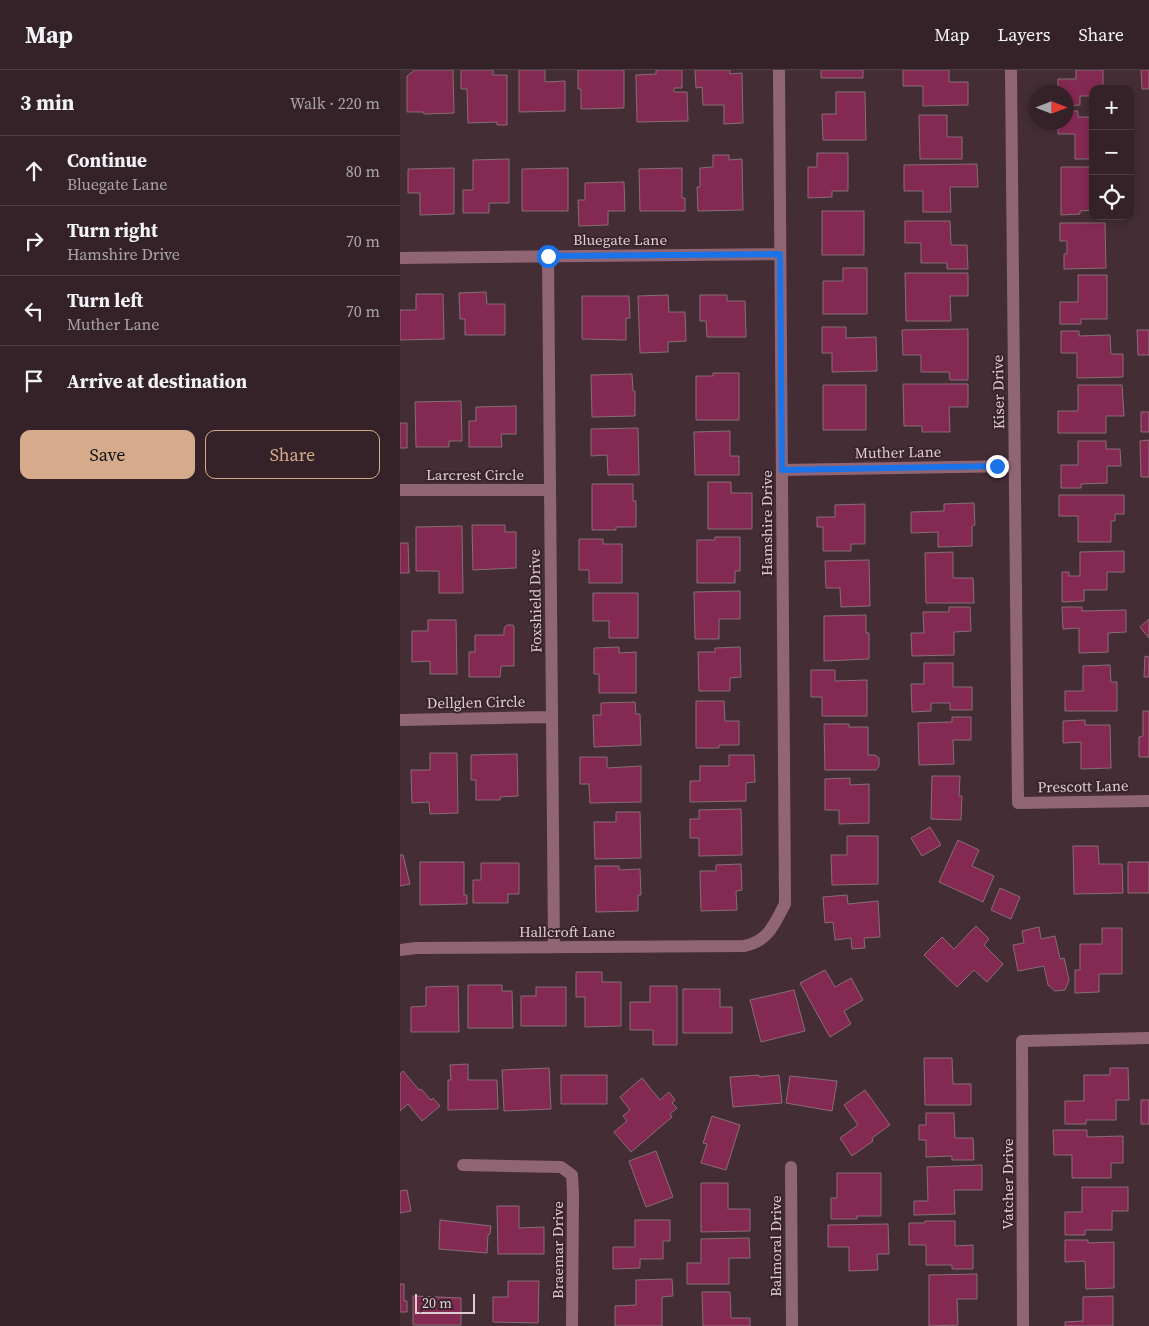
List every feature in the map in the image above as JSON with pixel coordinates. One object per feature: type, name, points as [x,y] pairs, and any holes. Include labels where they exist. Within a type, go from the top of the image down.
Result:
[{"type":"street","name":"Hamshire Drive","points":[[735,947],[755,944],[769,934],[785,904],[779,70]]},
{"type":"street","name":"Kiser Drive","points":[[1011,70],[1018,803]]},
{"type":"street","name":"Bluegate Lane","points":[[400,258],[780,254]]},
{"type":"street","name":"Foxshield Drive","points":[[548,256],[554,947]]},
{"type":"street","name":"Muther Lane","points":[[782,470],[1015,466]]},
{"type":"street","name":"Larcrest Circle","points":[[400,490],[550,490]]},
{"type":"street","name":"Dellglen Circle","points":[[400,720],[552,717]]},
{"type":"street","name":"Prescott Lane","points":[[1018,803],[1149,801]]},
{"type":"street","name":"Hallcroft Lane","points":[[400,950],[416,948],[735,947]]},
{"type":"street","name":"Vatcher Drive","points":[[1023,1326],[1022,1041],[1149,1038]]},
{"type":"street","name":"Braemar Drive","points":[[463,1165],[561,1167],[572,1175],[572,1326]]},
{"type":"street","name":"Balmoral Drive","points":[[790,1166],[792,1326]]},
{"type":"building","points":[[415,70],[453,70],[454,113],[424,114],[423,112],[407,112],[407,76]]},
{"type":"building","points":[[461,70],[493,70],[493,75],[507,75],[507,125],[497,125],[497,122],[468,123],[467,89],[461,89]]},
{"type":"building","points":[[519,70],[545,70],[545,82],[565,81],[565,111],[519,112]]},
{"type":"building","points":[[578,70],[624,70],[624,108],[581,109],[581,89],[578,89]]},
{"type":"building","points":[[656,70],[682,70],[682,88],[674,88],[674,92],[687,92],[688,121],[637,122],[636,75],[656,74]]},
{"type":"building","points":[[695,70],[730,70],[730,74],[742,73],[743,123],[724,124],[724,105],[703,105],[702,87],[696,88]]},
{"type":"building","points":[[821,70],[863,70],[863,78],[821,78]]},
{"type":"building","points":[[903,70],[949,70],[949,82],[968,82],[968,105],[923,106],[923,86],[903,86]]},
{"type":"building","points":[[1076,70],[1103,70],[1103,85],[1089,85],[1089,96],[1080,96],[1080,105],[1074,105],[1074,85],[1058,85],[1058,79],[1076,79]]},
{"type":"building","points":[[1141,70],[1149,70],[1149,89],[1142,89]]},
{"type":"building","points":[[836,92],[865,92],[866,140],[823,140],[822,114],[836,114]]},
{"type":"building","points":[[1074,111],[1078,111],[1078,117],[1089,117],[1089,159],[1075,159],[1075,134],[1058,134],[1058,130],[1074,130]]},
{"type":"building","points":[[919,115],[947,115],[947,137],[962,137],[962,159],[920,159]]},
{"type":"building","points":[[817,153],[848,153],[848,191],[832,191],[832,197],[808,198],[808,167],[817,167]]},
{"type":"building","points":[[713,155],[729,155],[729,160],[742,159],[743,210],[698,211],[697,187],[700,187],[700,168],[713,167]]},
{"type":"building","points":[[509,159],[509,203],[489,203],[489,213],[463,213],[463,190],[473,190],[473,160]]},
{"type":"building","points":[[977,164],[978,187],[950,187],[951,212],[923,212],[923,191],[904,191],[904,165]]},
{"type":"building","points":[[1061,167],[1089,167],[1089,210],[1080,211],[1080,214],[1061,215]]},
{"type":"building","points":[[454,168],[454,214],[420,215],[420,193],[408,193],[408,169]]},
{"type":"building","points":[[568,168],[568,211],[522,211],[522,169]]},
{"type":"building","points":[[682,168],[682,198],[685,198],[685,211],[640,211],[639,169]]},
{"type":"building","points":[[624,182],[625,211],[608,211],[608,225],[579,226],[578,200],[585,200],[585,183]]},
{"type":"building","points":[[822,211],[864,211],[864,255],[822,255]]},
{"type":"building","points":[[905,221],[950,221],[951,245],[967,245],[968,269],[947,269],[947,263],[921,263],[921,243],[905,243]]},
{"type":"building","points":[[1060,223],[1105,223],[1106,268],[1064,269],[1064,254],[1067,254],[1067,241],[1060,241]]},
{"type":"building","points":[[843,268],[867,268],[867,314],[823,314],[823,281],[843,281]]},
{"type":"building","points":[[905,273],[968,273],[968,296],[950,296],[951,321],[906,321]]},
{"type":"building","points":[[1078,275],[1107,275],[1107,319],[1081,319],[1081,324],[1060,324],[1060,302],[1078,302]]},
{"type":"building","points":[[486,292],[487,304],[505,304],[505,335],[465,335],[465,319],[460,319],[459,293]]},
{"type":"building","points":[[416,294],[443,294],[444,339],[400,340],[400,310],[416,310]]},
{"type":"building","points":[[668,295],[669,312],[685,312],[686,341],[668,342],[668,352],[640,353],[638,296]]},
{"type":"building","points":[[700,295],[727,295],[727,301],[745,301],[746,337],[707,337],[706,321],[700,321]]},
{"type":"building","points":[[582,296],[629,296],[630,318],[626,318],[626,340],[582,339]]},
{"type":"building","points":[[822,327],[846,327],[846,338],[876,337],[877,371],[832,372],[832,353],[822,353]]},
{"type":"building","points":[[968,329],[968,380],[950,380],[949,372],[921,372],[921,355],[903,355],[902,330]]},
{"type":"building","points":[[1137,330],[1149,330],[1149,355],[1138,355]]},
{"type":"building","points":[[1061,331],[1079,331],[1079,336],[1110,335],[1111,354],[1123,354],[1123,377],[1077,378],[1077,353],[1061,353]]},
{"type":"building","points":[[713,373],[739,373],[739,420],[696,420],[696,376],[713,376]]},
{"type":"building","points":[[632,374],[633,391],[635,391],[635,416],[592,417],[591,375]]},
{"type":"building","points":[[903,384],[968,384],[968,407],[949,407],[950,432],[922,432],[922,426],[904,426]]},
{"type":"building","points":[[823,385],[866,385],[866,430],[823,430]]},
{"type":"building","points":[[1078,385],[1122,385],[1124,416],[1106,416],[1106,433],[1058,433],[1058,411],[1078,411]]},
{"type":"building","points":[[461,401],[462,441],[449,441],[449,447],[416,447],[415,402]]},
{"type":"building","points":[[516,406],[516,434],[501,434],[502,447],[469,447],[469,421],[476,421],[476,407]]},
{"type":"building","points":[[1141,412],[1149,412],[1149,432],[1141,432]]},
{"type":"building","points":[[400,423],[407,423],[407,448],[400,448]]},
{"type":"building","points":[[638,428],[639,475],[608,475],[607,455],[591,456],[591,429]]},
{"type":"building","points":[[730,431],[730,456],[739,456],[739,475],[695,475],[694,432]]},
{"type":"building","points":[[1149,440],[1149,477],[1141,477],[1140,441]]},
{"type":"building","points":[[1078,441],[1106,441],[1106,449],[1120,449],[1121,466],[1107,466],[1107,483],[1081,484],[1081,488],[1061,488],[1061,465],[1078,465]]},
{"type":"building","points":[[708,482],[731,482],[731,493],[752,493],[752,529],[708,529]]},
{"type":"building","points":[[592,484],[633,484],[633,501],[636,501],[636,527],[616,527],[616,530],[592,530]]},
{"type":"building","points":[[1059,495],[1124,495],[1124,514],[1115,514],[1115,521],[1111,521],[1111,542],[1078,542],[1078,516],[1059,516]]},
{"type":"building","points":[[974,503],[975,525],[972,526],[972,546],[938,547],[938,532],[911,533],[911,512],[944,511],[944,504]]},
{"type":"building","points":[[865,504],[865,544],[851,544],[851,551],[823,551],[823,527],[817,527],[817,517],[835,517],[835,505]]},
{"type":"building","points":[[472,525],[505,525],[505,532],[516,532],[516,568],[473,570]]},
{"type":"building","points":[[462,526],[463,593],[439,593],[439,571],[416,571],[416,527]]},
{"type":"building","points":[[715,537],[740,537],[740,571],[735,571],[735,583],[697,583],[697,540],[715,540]]},
{"type":"building","points":[[579,539],[603,539],[603,544],[622,544],[622,583],[589,583],[589,570],[579,570]]},
{"type":"building","points":[[400,543],[408,543],[409,573],[400,573]]},
{"type":"building","points":[[1124,551],[1124,572],[1107,572],[1107,590],[1084,590],[1084,601],[1062,602],[1062,572],[1069,572],[1069,576],[1080,576],[1080,552]]},
{"type":"building","points":[[953,552],[953,578],[973,578],[974,603],[926,603],[925,553]]},
{"type":"building","points":[[869,560],[870,606],[841,607],[840,588],[826,588],[825,561]]},
{"type":"building","points":[[740,591],[740,619],[719,619],[719,639],[695,639],[694,592]]},
{"type":"building","points":[[593,593],[638,593],[638,638],[609,638],[609,621],[593,621]]},
{"type":"building","points":[[949,607],[970,607],[971,631],[954,632],[954,655],[912,656],[911,633],[924,633],[923,612],[949,612]]},
{"type":"building","points":[[1062,607],[1082,607],[1082,611],[1126,610],[1126,632],[1108,633],[1108,652],[1079,653],[1079,628],[1063,629]]},
{"type":"building","points":[[866,615],[866,633],[869,633],[869,659],[824,661],[824,616]]},
{"type":"building","points":[[1149,619],[1149,638],[1140,627]]},
{"type":"building","points":[[428,620],[456,620],[457,674],[430,674],[430,661],[412,662],[412,631],[428,631]]},
{"type":"building","points":[[507,625],[513,625],[514,628],[514,666],[501,666],[500,677],[469,677],[469,652],[475,652],[475,635],[504,635],[504,628]]},
{"type":"building","points":[[619,647],[619,653],[636,652],[636,693],[599,693],[599,674],[594,674],[594,648]]},
{"type":"building","points":[[740,647],[741,677],[730,678],[730,691],[699,691],[698,652],[715,652],[715,648]]},
{"type":"building","points":[[1145,656],[1149,657],[1149,677],[1144,677]]},
{"type":"building","points":[[924,663],[953,663],[953,687],[972,687],[972,710],[950,710],[950,703],[931,703],[931,711],[912,712],[911,684],[924,684]]},
{"type":"building","points":[[1110,665],[1111,682],[1117,682],[1117,711],[1065,711],[1065,691],[1083,691],[1083,666]]},
{"type":"building","points":[[811,670],[835,670],[835,681],[867,680],[867,716],[822,716],[822,697],[811,697]]},
{"type":"building","points":[[696,701],[724,701],[725,721],[739,721],[739,745],[719,745],[719,748],[696,748]]},
{"type":"building","points":[[635,702],[636,714],[640,714],[641,745],[594,747],[593,715],[601,715],[601,703]]},
{"type":"building","points":[[1143,711],[1149,711],[1149,757],[1139,757],[1139,737],[1143,736]]},
{"type":"building","points":[[952,717],[971,717],[971,740],[953,740],[954,764],[919,765],[918,723],[952,722]]},
{"type":"building","points":[[1085,720],[1085,725],[1110,725],[1111,768],[1081,769],[1081,742],[1063,743],[1063,721]]},
{"type":"building","points":[[824,724],[849,724],[849,727],[868,727],[868,755],[875,755],[879,758],[879,766],[876,770],[825,770]]},
{"type":"building","points":[[430,753],[457,753],[458,813],[430,814],[429,802],[412,803],[411,770],[430,770]]},
{"type":"building","points":[[517,754],[518,796],[500,797],[500,800],[476,800],[476,780],[471,780],[471,755]]},
{"type":"building","points":[[729,755],[754,755],[755,782],[746,783],[746,801],[690,802],[690,781],[700,781],[700,766],[729,766]]},
{"type":"building","points":[[580,757],[607,757],[607,768],[641,766],[641,802],[590,803],[589,784],[580,784]]},
{"type":"building","points":[[932,776],[960,776],[959,796],[962,796],[961,820],[931,819]]},
{"type":"building","points":[[850,778],[850,785],[869,784],[869,823],[839,824],[839,810],[825,810],[825,779]]},
{"type":"building","points":[[741,809],[742,855],[699,856],[699,838],[690,838],[690,819],[699,819],[699,810]]},
{"type":"building","points":[[616,812],[640,812],[641,858],[595,859],[594,822],[616,822]]},
{"type":"building","points":[[930,827],[941,845],[922,856],[911,838]]},
{"type":"building","points":[[847,836],[878,836],[878,884],[832,885],[831,855],[847,855]]},
{"type":"building","points":[[958,840],[979,850],[972,866],[994,876],[983,902],[939,882]]},
{"type":"building","points":[[1073,846],[1098,846],[1099,864],[1122,864],[1123,893],[1074,894]]},
{"type":"building","points":[[400,855],[403,855],[410,884],[400,886]]},
{"type":"building","points":[[420,862],[464,862],[464,895],[467,895],[467,904],[420,905]]},
{"type":"building","points":[[1128,862],[1149,862],[1149,893],[1128,893]]},
{"type":"building","points":[[481,863],[519,863],[519,894],[508,894],[508,903],[473,903],[473,880],[481,880]]},
{"type":"building","points":[[741,864],[742,890],[736,891],[737,910],[701,911],[700,871],[716,871],[716,865]]},
{"type":"building","points":[[595,866],[619,866],[619,870],[640,869],[641,895],[638,895],[638,911],[596,912]]},
{"type":"building","points":[[1000,888],[1020,897],[1011,919],[991,910]]},
{"type":"building","points":[[847,895],[848,904],[878,901],[880,937],[864,938],[865,948],[852,949],[851,938],[835,940],[833,922],[825,923],[823,897]]},
{"type":"building","points":[[976,926],[989,939],[984,945],[1003,964],[987,982],[974,970],[957,987],[924,955],[942,937],[954,949]]},
{"type":"building","points":[[1039,927],[1041,939],[1055,936],[1060,959],[1064,958],[1069,980],[1065,990],[1055,991],[1048,985],[1044,966],[1018,971],[1013,945],[1024,943],[1022,931]]},
{"type":"building","points":[[1102,928],[1122,928],[1122,974],[1099,974],[1099,992],[1075,993],[1075,970],[1080,970],[1080,944],[1102,944]]},
{"type":"building","points":[[825,970],[835,987],[851,978],[863,1000],[844,1011],[851,1024],[830,1037],[800,983]]},
{"type":"building","points":[[576,972],[602,972],[602,982],[621,982],[621,1026],[585,1027],[585,997],[576,997]]},
{"type":"building","points":[[468,985],[502,985],[502,991],[512,991],[513,1028],[468,1028]]},
{"type":"building","points":[[458,986],[459,1032],[411,1032],[411,1007],[426,1006],[426,987]]},
{"type":"building","points":[[650,986],[677,986],[677,1045],[653,1045],[653,1030],[630,1030],[630,1002],[650,1002]]},
{"type":"building","points":[[536,987],[566,987],[566,1026],[521,1026],[521,996],[536,996]]},
{"type":"building","points":[[683,989],[720,989],[720,1007],[732,1007],[732,1033],[683,1033]]},
{"type":"building","points":[[794,990],[805,1031],[761,1042],[750,1000]]},
{"type":"building","points":[[924,1058],[952,1058],[953,1084],[971,1084],[971,1105],[925,1105]]},
{"type":"building","points":[[468,1064],[468,1080],[497,1080],[498,1109],[448,1110],[448,1080],[451,1080],[450,1065]]},
{"type":"building","points":[[549,1068],[551,1109],[504,1111],[502,1070]]},
{"type":"building","points":[[1110,1068],[1128,1068],[1129,1100],[1116,1100],[1116,1120],[1086,1120],[1086,1124],[1065,1124],[1065,1101],[1084,1101],[1084,1075],[1110,1075]]},
{"type":"building","points":[[403,1071],[419,1090],[421,1089],[431,1100],[433,1098],[440,1106],[422,1121],[408,1104],[400,1111],[400,1074]]},
{"type":"building","points":[[561,1075],[607,1075],[607,1104],[561,1104]]},
{"type":"building","points":[[759,1075],[759,1077],[779,1075],[782,1103],[733,1107],[730,1077]]},
{"type":"building","points":[[790,1076],[837,1081],[832,1111],[786,1103]]},
{"type":"building","points":[[642,1078],[660,1100],[669,1092],[675,1100],[672,1103],[677,1108],[670,1114],[672,1117],[631,1152],[614,1132],[627,1121],[623,1116],[630,1110],[620,1097]]},
{"type":"building","points":[[865,1090],[890,1125],[872,1138],[873,1141],[852,1156],[840,1138],[858,1125],[844,1105]]},
{"type":"building","points":[[1141,1100],[1149,1100],[1149,1124],[1141,1124]]},
{"type":"building","points":[[926,1113],[954,1113],[955,1138],[973,1138],[974,1160],[952,1160],[952,1156],[926,1157],[926,1140],[919,1140],[919,1125],[926,1125]]},
{"type":"building","points":[[712,1116],[740,1125],[726,1170],[701,1163],[707,1144],[703,1143]]},
{"type":"building","points":[[1053,1130],[1087,1130],[1087,1137],[1123,1136],[1123,1163],[1111,1163],[1111,1178],[1072,1178],[1072,1155],[1054,1155]]},
{"type":"building","points":[[656,1151],[673,1197],[646,1207],[629,1161]]},
{"type":"building","points":[[982,1165],[982,1190],[954,1190],[955,1214],[914,1215],[914,1201],[928,1201],[927,1167]]},
{"type":"building","points":[[837,1173],[881,1173],[881,1216],[857,1216],[857,1219],[831,1219],[831,1198],[837,1198]]},
{"type":"building","points":[[701,1183],[728,1183],[728,1209],[750,1209],[750,1231],[701,1232]]},
{"type":"building","points":[[1082,1187],[1128,1187],[1128,1211],[1112,1211],[1112,1230],[1085,1230],[1085,1235],[1065,1235],[1065,1212],[1082,1212]]},
{"type":"building","points":[[407,1190],[411,1211],[400,1213],[400,1191]]},
{"type":"building","points":[[497,1206],[519,1206],[519,1228],[544,1227],[544,1254],[498,1254]]},
{"type":"building","points":[[440,1220],[491,1226],[490,1234],[488,1235],[487,1253],[439,1249]]},
{"type":"building","points":[[635,1220],[670,1220],[670,1241],[663,1241],[663,1259],[640,1259],[640,1268],[613,1269],[613,1247],[635,1247]]},
{"type":"building","points":[[925,1221],[955,1221],[955,1246],[973,1245],[973,1269],[952,1269],[952,1265],[926,1265],[926,1245],[909,1245],[909,1223],[925,1223]]},
{"type":"building","points":[[888,1224],[889,1254],[877,1254],[878,1270],[849,1271],[849,1247],[828,1247],[828,1225]]},
{"type":"building","points":[[749,1238],[750,1258],[729,1258],[729,1284],[687,1284],[687,1263],[701,1263],[701,1239]]},
{"type":"building","points":[[1065,1240],[1088,1240],[1088,1243],[1114,1242],[1114,1288],[1086,1289],[1085,1261],[1065,1262]]},
{"type":"building","points":[[977,1274],[977,1299],[957,1299],[958,1325],[929,1326],[929,1275]]},
{"type":"building","points":[[672,1279],[673,1296],[662,1297],[662,1326],[615,1326],[615,1306],[636,1305],[636,1280]]},
{"type":"building","points":[[508,1281],[539,1281],[538,1323],[493,1322],[493,1297],[508,1297]]},
{"type":"building","points":[[400,1284],[404,1284],[404,1301],[407,1301],[407,1312],[400,1312]]},
{"type":"building","points":[[702,1292],[730,1292],[731,1318],[750,1318],[750,1326],[703,1326]]},
{"type":"building","points":[[413,1296],[461,1298],[461,1325],[413,1325]]},
{"type":"building","points":[[1113,1296],[1113,1326],[1065,1326],[1065,1322],[1083,1321],[1083,1297]]},
{"type":"route","points":[[548,256],[780,254],[782,470],[997,466]]}]
